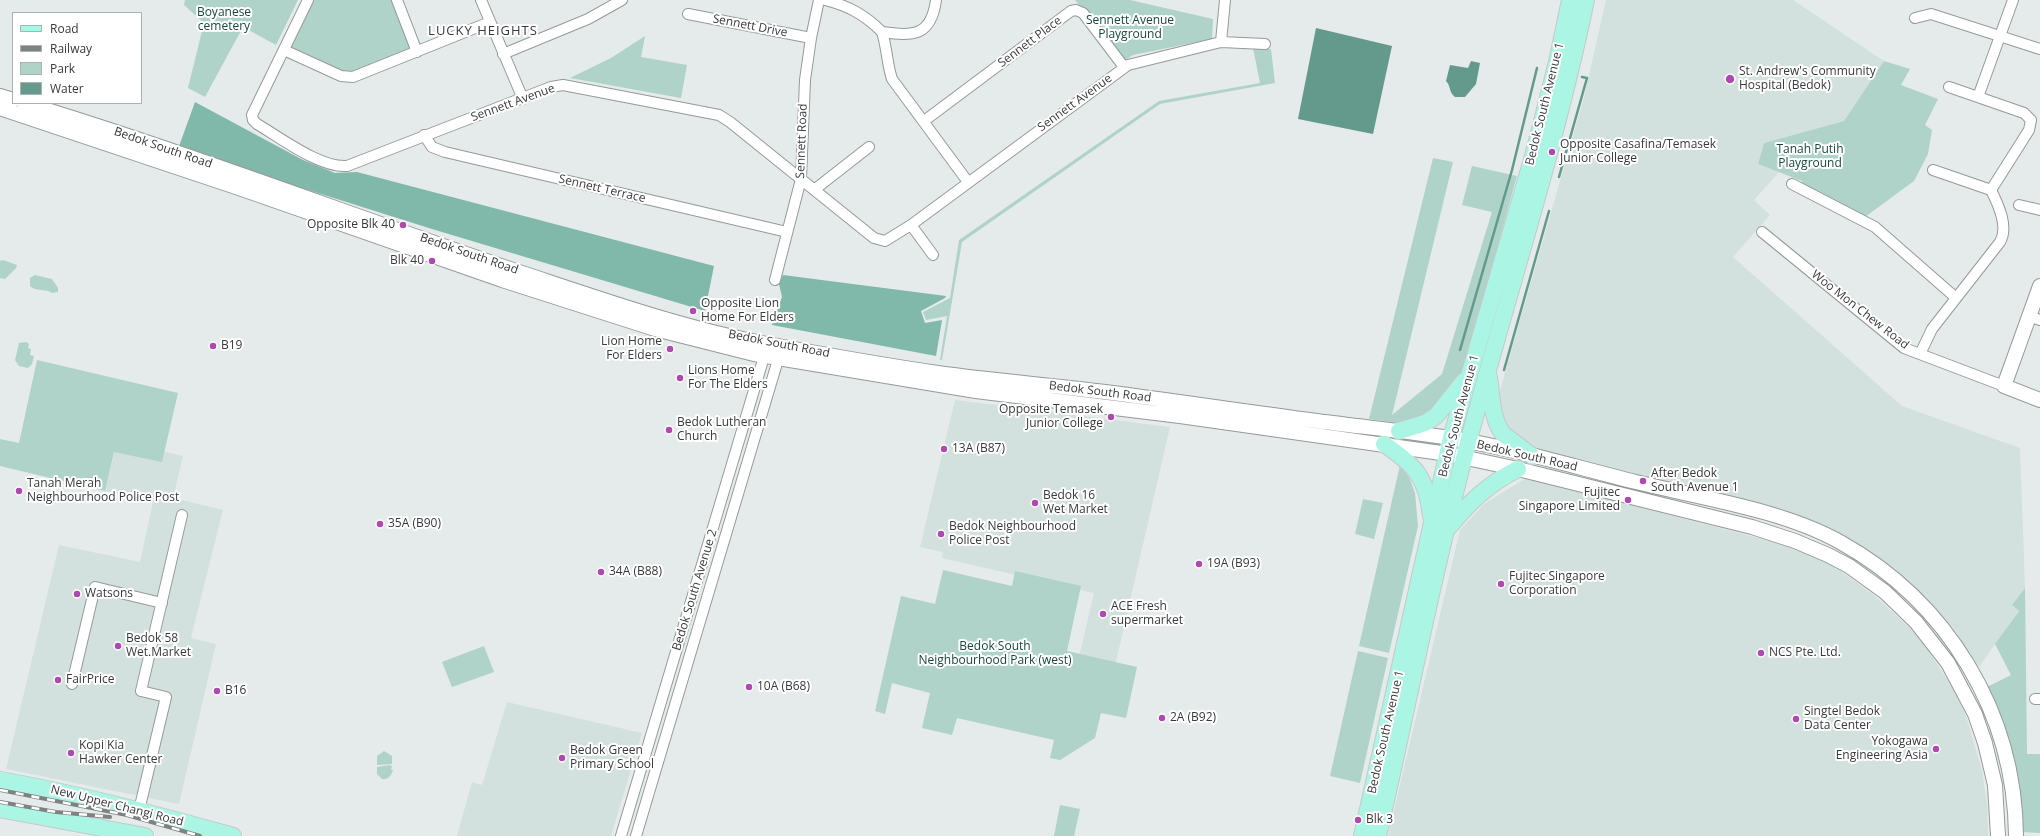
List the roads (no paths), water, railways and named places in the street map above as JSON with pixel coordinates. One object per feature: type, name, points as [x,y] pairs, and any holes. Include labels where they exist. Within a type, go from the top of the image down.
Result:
[{"type":"main road","name":"Bedok South Avenue 1","points":[[1378,836],[1422,634],[1440,529],[1450,446],[1535,149],[1557,62],[1570,0]]},
{"type":"main road","name":"Bedok South Avenue 1","points":[[1362,836],[1440,529],[1464,457],[1572,68],[1586,0]]},
{"type":"main road","points":[[0,96],[12,100]]},
{"type":"main road","name":"Bedok South Road","points":[[27,104],[181,154],[462,253],[657,317],[773,351]]},
{"type":"main road","name":"Bedok South Road","points":[[0,108],[203,175],[502,280],[655,329],[906,374],[976,390],[1384,444],[1450,446],[1468,442],[1532,456],[1788,520],[1834,539],[1878,566],[1914,596],[1932,614],[1961,653],[1991,708],[2008,760],[2015,806],[2016,836]]},
{"type":"main road","points":[[2040,286],[2034,318],[2004,386],[2040,400]]},
{"type":"main road","points":[[1488,367],[1493,414],[1500,430],[1503,434],[1532,456]]},
{"type":"main road","name":"Bedok South Road","points":[[906,374],[1399,431],[1450,446],[1464,457],[1518,469],[1776,534],[1823,552],[1867,578],[1901,606],[1933,643],[1962,687],[1975,714],[1987,750],[1995,785],[1998,836]]},
{"type":"main road","points":[[1399,431],[1425,423],[1436,416],[1470,374]]},
{"type":"main road","points":[[1384,444],[1402,456],[1414,468],[1424,483],[1440,529],[1487,487],[1518,469]]},
{"type":"main road","name":"New Upper Changi Road","points":[[0,780],[140,807],[233,836]]},
{"type":"main road","points":[[125,834],[140,807]]},
{"type":"main road","points":[[140,807],[143,836]]},
{"type":"main road","name":"New Upper Changi Road","points":[[0,809],[95,831],[143,836]]},
{"type":"street","points":[[308,0],[284,50],[341,76],[349,78],[490,22]]},
{"type":"street","points":[[397,0],[417,52]]},
{"type":"street","points":[[481,0],[523,99]]},
{"type":"street","points":[[503,54],[588,19],[622,0]]},
{"type":"street","name":"Sennett Road","points":[[775,280],[801,179],[805,80],[811,38],[820,0]]},
{"type":"street","points":[[826,0],[842,4],[858,12],[870,20],[882,32],[886,43],[887,60],[892,79],[968,182]]},
{"type":"street","points":[[882,32],[909,36],[919,32],[928,26],[934,14],[936,0]]},
{"type":"street","points":[[1221,42],[1225,0]]},
{"type":"street","points":[[1978,97],[2002,35],[2013,0]]},
{"type":"street","name":"Sennett Place","points":[[924,121],[1071,11],[1076,10],[1083,13],[1124,67]]},
{"type":"street","name":"Sennett Drive","points":[[688,14],[811,38]]},
{"type":"street","points":[[1915,18],[1931,14],[2002,35],[2040,49]]},
{"type":"street","name":"Sennett Avenue","points":[[284,50],[252,115],[253,120],[323,162],[338,167],[347,166],[551,87],[563,85],[719,115],[730,122],[874,238],[880,240],[889,239],[911,225],[1124,67],[1139,61],[1221,42],[1265,44]]},
{"type":"street","points":[[1949,87],[2024,113],[2030,120],[2029,130],[1991,190]]},
{"type":"street","name":"Sennett Terrace","points":[[424,135],[432,147],[445,152],[787,232]]},
{"type":"street","points":[[814,190],[869,147]]},
{"type":"street","points":[[1934,170],[1991,190]]},
{"type":"street","points":[[1792,184],[1875,227],[1955,297]]},
{"type":"street","points":[[1920,354],[1932,329],[1955,297],[2002,239],[2004,227],[1991,190]]},
{"type":"street","points":[[2018,205],[2040,210]]},
{"type":"street","points":[[911,225],[933,255]]},
{"type":"street","name":"Woo Mon Chew Road","points":[[1762,232],[1904,348],[2004,386]]},
{"type":"street","name":"Bedok South Avenue 2","points":[[621,836],[773,351]]},
{"type":"street","name":"Bedok South Avenue 2","points":[[636,836],[773,351]]},
{"type":"street","points":[[140,807],[166,697],[141,691],[182,515]]},
{"type":"street","points":[[72,684],[95,587],[162,603]]},
{"type":"water","points":[[1316,28],[1392,46],[1373,134],[1298,119]]},
{"type":"water","points":[[1471,61],[1480,63],[1476,84],[1465,97],[1455,97],[1446,81],[1450,65],[1468,68]]},
{"type":"waterway","points":[[1460,350],[1512,170],[1537,68]]},
{"type":"waterway","points":[[1559,177],[1587,78],[1582,77]]},
{"type":"waterway","points":[[1504,370],[1549,211]]},
{"type":"railway","points":[[0,790],[127,815],[200,836]]},
{"type":"railway","points":[[0,802],[56,812],[110,817]]},
{"type":"place","name":"St. Andrew's Community Hospital (Bedok)","points":[[1730,79]]},
{"type":"place","name":"Opposite Casafina/Temasek Junior College","points":[[1552,152]]},
{"type":"place","name":"Opposite Blk 40","points":[[403,225]]},
{"type":"place","name":"Blk 40","points":[[432,261]]},
{"type":"place","name":"Opposite Lion Home For Elders","points":[[693,311]]},
{"type":"place","name":"B19","points":[[213,346]]},
{"type":"place","name":"Lion Home For Elders","points":[[670,349]]},
{"type":"place","name":"Lions Home For The Elders","points":[[680,378]]},
{"type":"place","name":"Opposite Temasek Junior College","points":[[1111,417]]},
{"type":"place","name":"Bedok Lutheran Church","points":[[669,430]]},
{"type":"place","name":"13A (B87)","points":[[944,449]]},
{"type":"place","name":"After Bedok South Avenue 1","points":[[1643,481]]},
{"type":"place","name":"Tanah Merah Neighbourhood Police Post","points":[[19,491]]},
{"type":"place","name":"Fujitec Singapore Limited","points":[[1628,500]]},
{"type":"place","name":"Bedok 16 Wet Market","points":[[1035,503]]},
{"type":"place","name":"35A (B90)","points":[[380,524]]},
{"type":"place","name":"Bedok Neighbourhood Police Post","points":[[941,534]]},
{"type":"place","name":"19A (B93)","points":[[1199,564]]},
{"type":"place","name":"34A (B88)","points":[[601,572]]},
{"type":"place","name":"Fujitec Singapore Corporation","points":[[1501,584]]},
{"type":"place","name":"Watsons","points":[[77,594]]},
{"type":"place","name":"ACE Fresh supermarket","points":[[1103,614]]},
{"type":"place","name":"Bedok 58 Wet.Market","points":[[118,646]]},
{"type":"place","name":"NCS Pte. Ltd.","points":[[1761,653]]},
{"type":"place","name":"FairPrice","points":[[58,680]]},
{"type":"place","name":"10A (B68)","points":[[749,687]]},
{"type":"place","name":"B16","points":[[217,691]]},
{"type":"place","name":"2A (B92)","points":[[1162,718]]},
{"type":"place","name":"Singtel Bedok Data Center","points":[[1796,719]]},
{"type":"place","name":"Yokogawa Engineering Asia","points":[[1936,749]]},
{"type":"place","name":"Kopi Kia Hawker Center","points":[[71,753]]},
{"type":"place","name":"Bedok Green Primary School","points":[[562,758]]},
{"type":"place","name":"Blk 3","points":[[1358,820]]},
{"type":"district","name":"LUCKY HEIGHTS","points":[[483,31]]},
{"type":"park label","name":"Boyanese cemetery","points":[[224,20]]},
{"type":"park label","name":"Sennett Avenue Playground","points":[[1130,28]]},
{"type":"park label","name":"Tanah Putih Playground","points":[[1810,157]]},
{"type":"park label","name":"Bedok South Neighbourhood Park (west)","points":[[995,654]]}]
